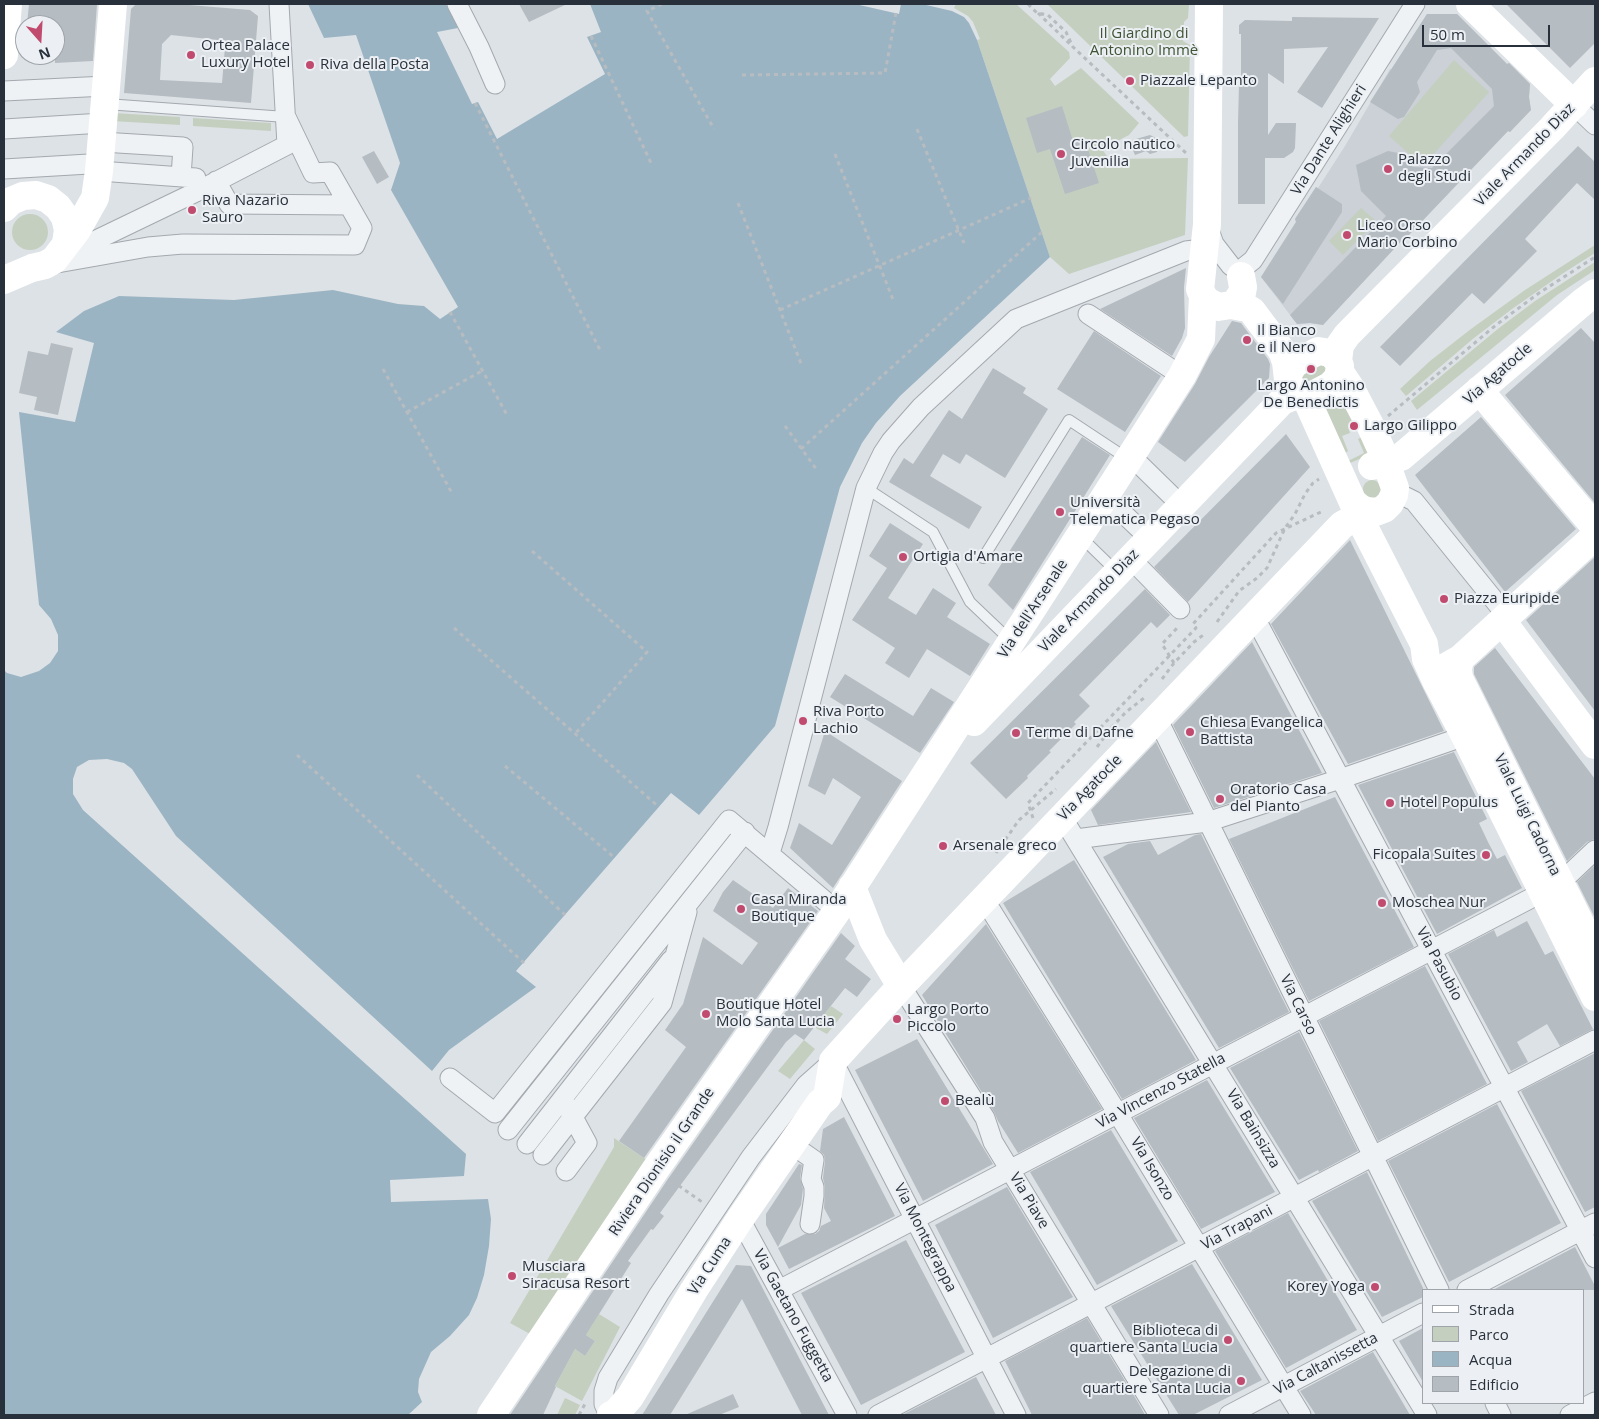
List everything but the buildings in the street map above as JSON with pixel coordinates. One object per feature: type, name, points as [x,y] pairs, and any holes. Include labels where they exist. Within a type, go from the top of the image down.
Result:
[{"type":"street","points":[[4,55],[8,4]]},
{"type":"street","points":[[49,259],[77,230],[95,198],[113,4]]},
{"type":"street","points":[[4,280],[196,192],[287,145],[279,4]]},
{"type":"street","points":[[457,4],[495,84]]},
{"type":"street","name":"Via dell'Arsenale","points":[[837,911],[1106,496],[1182,376],[1201,339],[1207,224],[1209,4]]},
{"type":"street","name":"Via Dante Alighieri","points":[[1237,271],[1253,260],[1415,4]]},
{"type":"street","points":[[1470,4],[1595,125]]},
{"type":"street","name":"Viale Armando Diaz","points":[[1330,362],[1347,335],[1552,128],[1595,81]]},
{"type":"street","points":[[4,91],[104,110],[183,147],[181,177]]},
{"type":"street","points":[[4,129],[104,110]]},
{"type":"street","points":[[4,255],[19,266],[49,259],[183,244],[355,245],[362,228],[330,172],[313,173],[286,117]]},
{"type":"street","points":[[4,170],[89,164],[99,171],[196,178],[196,192]]},
{"type":"street","points":[[216,181],[229,204],[349,206]]},
{"type":"street","points":[[10,197],[36,195],[48,199],[58,207],[65,217],[68,230],[49,259]]},
{"type":"street","points":[[1207,224],[1214,244],[1292,341],[1304,350],[1330,362],[1350,387],[1371,491],[1424,644],[1426,659],[1449,669],[1595,536]]},
{"type":"street","points":[[770,853],[866,488],[883,453],[903,426],[1016,319],[1186,251],[1194,250],[1203,277],[1207,301],[1218,307],[1231,305],[1247,308],[1252,311],[1282,351],[1297,388],[1371,491],[1406,497],[1414,501],[1504,618],[1595,745]]},
{"type":"street","points":[[1203,277],[1209,268],[1216,265],[1224,264],[1237,271],[1243,287],[1242,293],[1236,302],[1231,305]]},
{"type":"street","name":"Via Agatocle","points":[[833,1061],[984,899],[1069,828],[1151,707],[1254,616],[1371,491],[1479,390],[1591,302]]},
{"type":"street","points":[[1088,314],[1182,376]]},
{"type":"street","points":[[1297,388],[1316,394],[1330,386],[1338,378],[1330,362]]},
{"type":"street","points":[[1297,388],[1294,364],[1330,362]]},
{"type":"street","name":"Viale Armando Diaz","points":[[927,773],[1070,621],[1282,401],[1297,388]]},
{"type":"street","points":[[1479,390],[1595,527]]},
{"type":"street","points":[[1130,458],[1181,506]]},
{"type":"street","points":[[1106,496],[1150,538]]},
{"type":"street","points":[[1124,565],[1180,609]]},
{"type":"street","points":[[1042,595],[1042,607],[1046,613],[1057,620],[1070,621]]},
{"type":"street","name":"Via Pasubio","points":[[1254,616],[1505,1088],[1588,1227],[1595,1258]]},
{"type":"street","name":"Viale Luigi Cadorna","points":[[1449,669],[1465,736],[1552,887],[1595,953]]},
{"type":"street","name":"Viale Luigi Cadorna","points":[[1449,669],[1552,887],[1595,997]]},
{"type":"street","name":"Via Carso","points":[[1151,707],[1439,1289]]},
{"type":"street","points":[[1069,828],[1207,822],[1465,736]]},
{"type":"street","points":[[450,1078],[495,1113],[729,820],[873,940]]},
{"type":"street","name":"Via Bainsizza","points":[[1069,828],[1427,1415]]},
{"type":"street","points":[[508,1130],[745,832]]},
{"type":"street","name":"Via Vincenzo Statella","points":[[779,1290],[1552,887],[1595,850]]},
{"type":"street","points":[[852,887],[873,940],[901,986]]},
{"type":"street","points":[[672,891],[688,904]]},
{"type":"street","name":"Via Isonzo","points":[[984,899],[1118,1114],[1301,1415]]},
{"type":"street","points":[[543,1155],[662,1003],[688,904]]},
{"type":"street","name":"Riviera Dionisio il Grande","points":[[491,1415],[655,1170],[837,911]]},
{"type":"street","points":[[526,1144],[676,953]]},
{"type":"street","name":"Via Piave","points":[[901,986],[986,1118],[993,1142],[1159,1415]]},
{"type":"street","name":"Via Trapani","points":[[878,1415],[1595,1040]]},
{"type":"street","points":[[540,1057],[588,1143],[566,1172]]},
{"type":"street","points":[[610,1415],[604,1404],[604,1391],[608,1378],[659,1294],[751,1157],[806,1084],[833,1061]]},
{"type":"street","name":"Via Montegrappa","points":[[833,1061],[1016,1415]]},
{"type":"street","name":"Via Cuma","points":[[610,1415],[616,1413],[630,1397],[694,1290],[740,1219],[810,1117],[827,1097],[833,1061]]},
{"type":"street","points":[[810,1117],[851,1096]]},
{"type":"street","points":[[791,1144],[814,1160],[811,1179],[814,1187],[814,1196],[810,1224]]},
{"type":"street","name":"Via Gaetano Fuggetta","points":[[740,1219],[847,1414]]},
{"type":"street","points":[[1469,1289],[1588,1227]]},
{"type":"street","name":"Via Caltanissetta","points":[[1228,1415],[1422,1314]]},
{"type":"lane","points":[[104,110],[286,117]]},
{"type":"lane","points":[[983,558],[1069,420],[1130,458]]},
{"type":"lane","points":[[866,488],[933,532],[970,602],[1012,642]]},
{"type":"lane","points":[[1080,536],[1124,565]]},
{"type":"path","points":[[662,4],[647,11],[714,129]]},
{"type":"path","points":[[1028,4],[1185,154],[1208,155]]},
{"type":"path","points":[[742,75],[885,73],[896,13]]},
{"type":"path","points":[[591,36],[651,163]]},
{"type":"path","points":[[475,103],[600,350]]},
{"type":"path","points":[[917,129],[964,243]]},
{"type":"path","points":[[834,154],[894,302]]},
{"type":"path","points":[[780,310],[1031,198]]},
{"type":"path","points":[[738,204],[802,366]]},
{"type":"path","points":[[801,449],[1042,232]]},
{"type":"path","points":[[1386,417],[1496,325],[1595,257]]},
{"type":"path","points":[[450,312],[507,415]]},
{"type":"path","points":[[383,369],[452,495]]},
{"type":"path","points":[[407,412],[482,371]]},
{"type":"path","points":[[785,426],[816,470]]},
{"type":"path","points":[[1216,624],[1239,591],[1258,578],[1267,568],[1285,528],[1313,482],[1321,477],[1325,484]]},
{"type":"path","points":[[1036,823],[1028,803],[1196,628],[1193,624],[1276,533],[1371,491]]},
{"type":"path","points":[[532,551],[647,652],[575,734]]},
{"type":"path","points":[[1177,667],[1162,644],[1187,617],[1180,609]]},
{"type":"path","points":[[454,628],[659,807]]},
{"type":"path","points":[[1158,684],[1174,663],[1194,642],[1210,630]]},
{"type":"path","points":[[1094,751],[1126,712],[1151,707]]},
{"type":"path","points":[[297,755],[524,963]]},
{"type":"path","points":[[505,766],[615,858]]},
{"type":"path","points":[[417,775],[565,915]]},
{"type":"path","points":[[990,860],[1019,820],[1062,785]]},
{"type":"path","points":[[655,1170],[703,1202]]},
{"type":"shaded area","name":"Palazzo degli Studi","points":[[1427,14],[1457,14],[1530,84],[1531,110],[1510,132],[1508,131],[1407,235],[1323,325],[1297,324],[1261,277],[1296,222],[1295,219],[1316,187],[1318,188],[1390,69],[1392,69]]},
{"type":"green space","name":"Circolo nautico Juvenilia","points":[[956,4],[1016,4],[1069,52],[1070,58],[1050,79],[1055,86],[1081,68],[1139,123],[1129,135],[1102,149],[1109,159],[1188,158],[1185,235],[1069,274],[1050,257],[977,40],[980,39],[973,22],[968,16],[954,8]]},
{"type":"green space","name":"Il Giardino di Antonino Immè","points":[[1047,4],[1189,4],[1188,18],[1184,22],[1183,41],[1190,45],[1188,136],[1184,137]]},
{"type":"green space","points":[[1454,60],[1489,92],[1423,166],[1389,136]]},
{"type":"green space","points":[[113,113],[180,117],[180,125],[112,121]]},
{"type":"green space","points":[[193,118],[271,123],[271,131],[193,126]]},
{"type":"green space","points":[[1361,208],[1376,221],[1343,255],[1329,241]]},
{"type":"green space","points":[[30,214],[37,215],[43,219],[47,225],[47,239],[43,245],[37,249],[30,250],[23,249],[17,245],[13,239],[12,232],[13,225],[17,219],[23,215]]},
{"type":"green space","points":[[1595,245],[1595,253],[1512,309],[1474,338],[1406,396],[1400,389],[1430,361],[1471,329],[1525,290]]},
{"type":"green space","points":[[1595,262],[1595,270],[1557,295],[1417,410],[1411,401],[1499,328],[1535,301]]},
{"type":"green space","points":[[1320,362],[1327,365],[1328,372],[1310,385],[1302,376]]},
{"type":"green space","points":[[1338,395],[1343,396],[1358,422],[1348,427],[1350,433],[1342,436],[1348,451],[1343,455],[1322,403]]},
{"type":"green space","points":[[1365,435],[1369,455],[1350,463],[1346,462],[1364,453],[1358,439]]},
{"type":"green space","points":[[1368,480],[1376,480],[1381,485],[1379,496],[1368,498],[1363,493],[1363,485]]},
{"type":"green space","points":[[831,1006],[843,1014],[827,1034],[814,1027]]},
{"type":"green space","points":[[804,1040],[815,1049],[790,1079],[778,1071]]},
{"type":"green space","points":[[614,1138],[647,1160],[530,1334],[510,1323],[614,1147]]},
{"type":"green space","points":[[599,1314],[620,1327],[582,1401],[555,1386],[575,1349],[585,1356],[595,1341],[586,1335]]},
{"type":"green space","points":[[565,1398],[580,1405],[575,1415],[557,1415]]},
{"type":"water","points":[[308,4],[446,4],[458,28],[437,32],[472,104],[478,102],[497,139],[605,74],[587,37],[601,32],[590,4],[855,4],[899,14],[901,4],[922,4],[952,11],[964,17],[977,40],[1050,257],[900,396],[876,423],[862,443],[840,487],[775,726],[699,815],[671,793],[516,971],[536,987],[449,1050],[432,1071],[176,836],[132,769],[124,763],[107,759],[89,760],[77,767],[73,779],[73,794],[83,810],[466,1154],[464,1176],[390,1180],[391,1202],[488,1199],[491,1219],[489,1246],[484,1275],[477,1298],[469,1315],[450,1336],[431,1352],[419,1379],[418,1392],[422,1402],[408,1415],[4,1415],[4,670],[7,673],[21,677],[39,671],[50,663],[58,651],[58,635],[51,619],[39,605],[19,412],[75,422],[94,343],[56,332],[84,311],[119,296],[234,300],[333,290],[398,304],[424,306],[440,319],[458,307],[391,190],[400,163],[356,35],[324,38]]},
{"type":"place","name":"Ortea Palace Luxury Hotel","points":[[191,55]]},
{"type":"place","name":"Riva della Posta","points":[[310,65]]},
{"type":"place","name":"Piazzale Lepanto","points":[[1130,81]]},
{"type":"place","name":"Circolo nautico Juvenilia","points":[[1061,154]]},
{"type":"place","name":"Palazzo degli Studi","points":[[1388,169]]},
{"type":"place","name":"Riva Nazario Sauro","points":[[192,210]]},
{"type":"place","name":"Liceo Orso Mario Corbino","points":[[1347,235]]},
{"type":"place","name":"Il Bianco e il Nero","points":[[1247,340]]},
{"type":"place","name":"Largo Antonino De Benedictis","points":[[1311,369]]},
{"type":"place","name":"Largo Gilippo","points":[[1354,426]]},
{"type":"place","name":"Università Telematica Pegaso","points":[[1060,512]]},
{"type":"place","name":"Ortigia d'Amare","points":[[903,557]]},
{"type":"place","name":"Piazza Euripide","points":[[1444,599]]},
{"type":"place","name":"Riva Porto Lachio","points":[[803,721]]},
{"type":"place","name":"Chiesa Evangelica Battista","points":[[1190,732]]},
{"type":"place","name":"Terme di Dafne","points":[[1016,733]]},
{"type":"place","name":"Oratorio Casa del Pianto","points":[[1220,799]]},
{"type":"place","name":"Hotel Populus","points":[[1390,803]]},
{"type":"place","name":"Arsenale greco","points":[[943,846]]},
{"type":"place","name":"Ficopala Suites","points":[[1486,855]]},
{"type":"place","name":"Moschea Nur","points":[[1382,903]]},
{"type":"place","name":"Casa Miranda Boutique","points":[[741,909]]},
{"type":"place","name":"Boutique Hotel Molo Santa Lucia","points":[[706,1014]]},
{"type":"place","name":"Largo Porto Piccolo","points":[[897,1019]]},
{"type":"place","name":"Bealù","points":[[945,1101]]},
{"type":"place","name":"Musciara Siracusa Resort","points":[[512,1276]]},
{"type":"place","name":"Korey Yoga","points":[[1375,1287]]},
{"type":"place","name":"Biblioteca di quartiere Santa Lucia","points":[[1228,1340]]},
{"type":"place","name":"Delegazione di quartiere Santa Lucia","points":[[1241,1381]]}]
